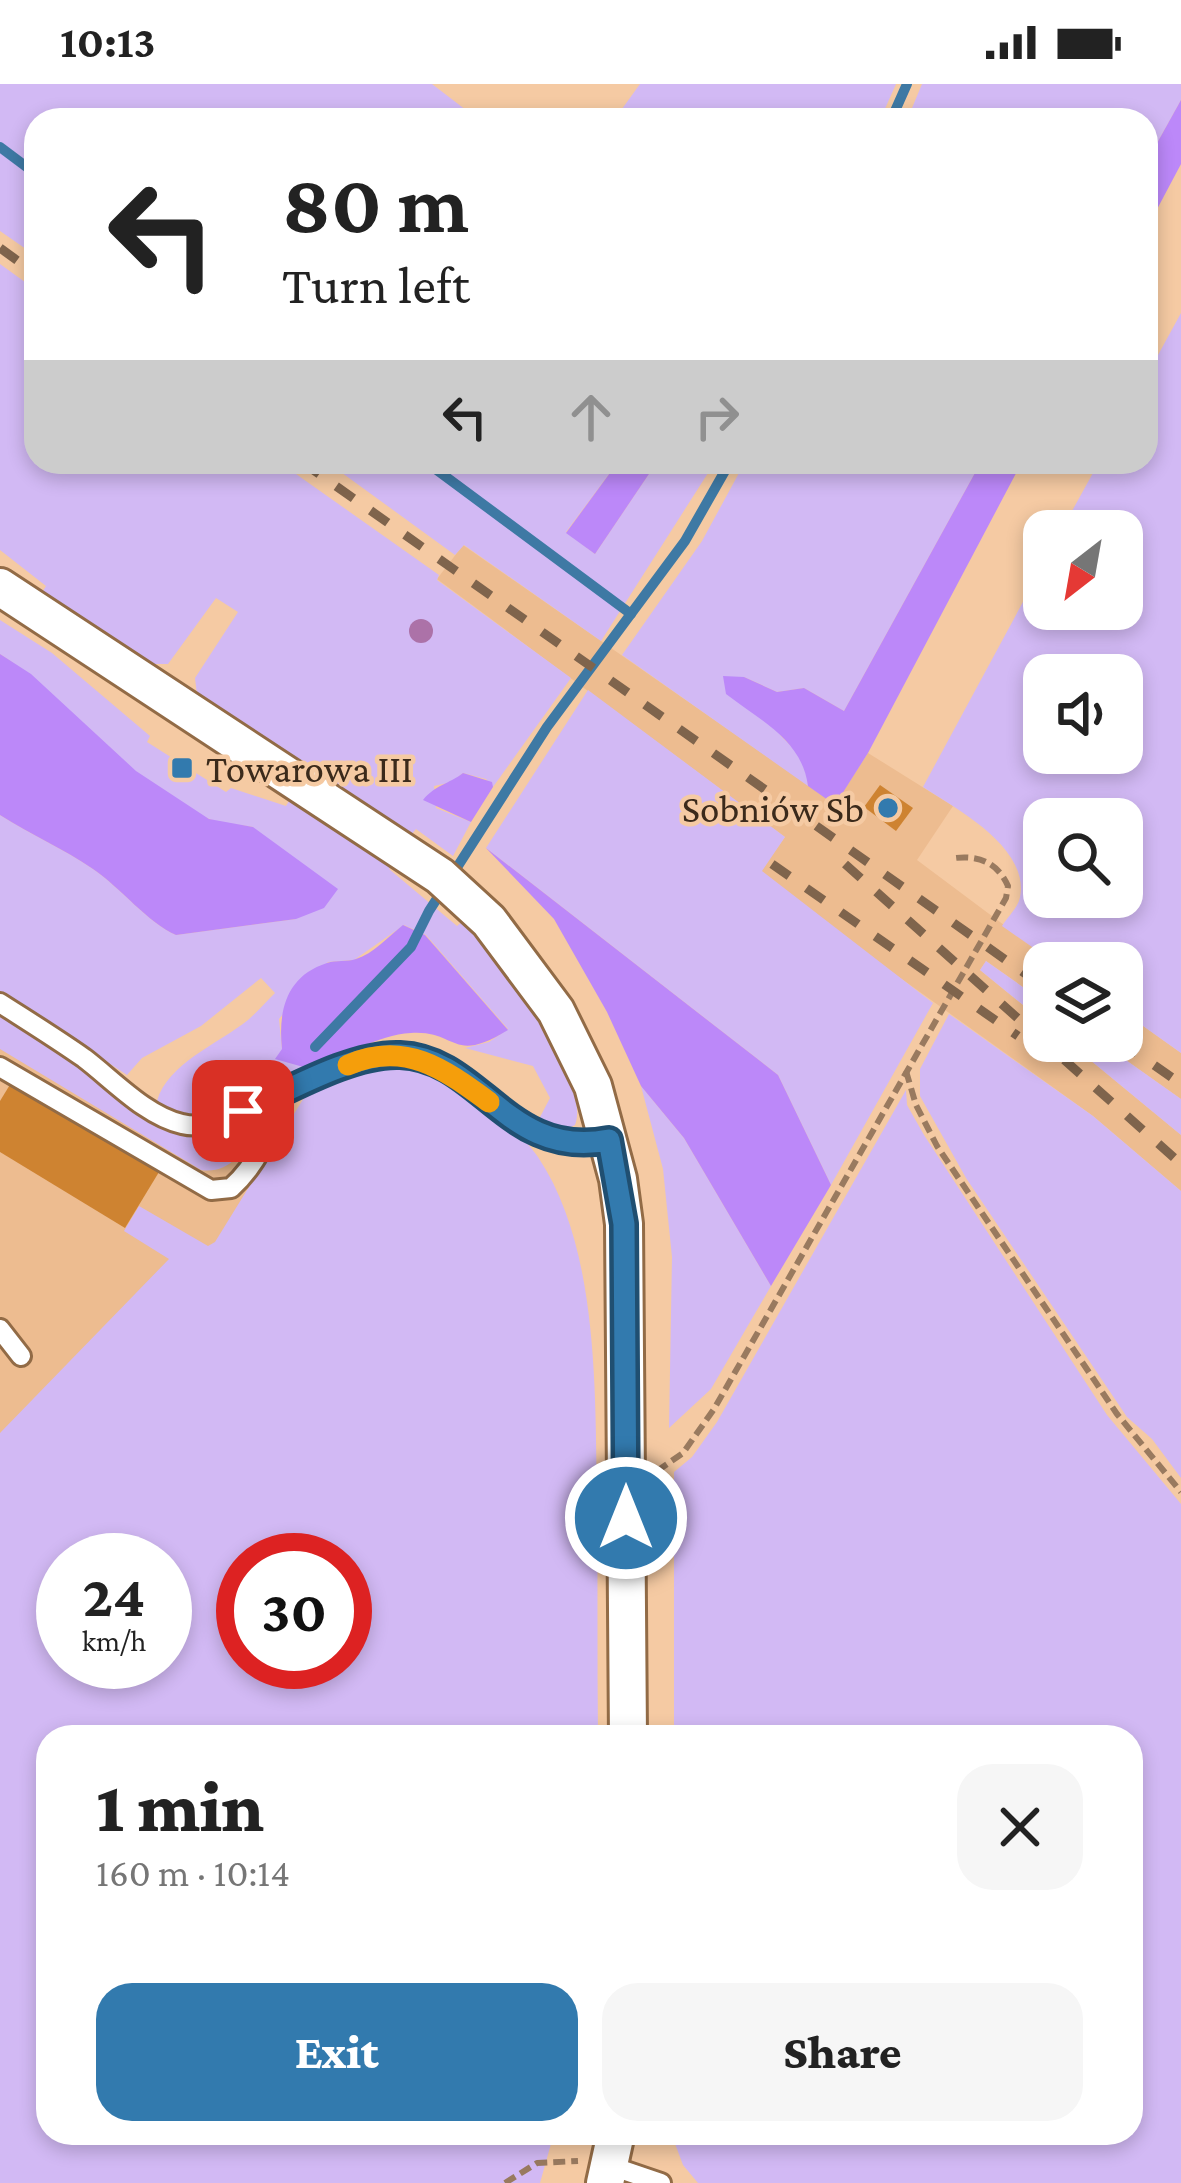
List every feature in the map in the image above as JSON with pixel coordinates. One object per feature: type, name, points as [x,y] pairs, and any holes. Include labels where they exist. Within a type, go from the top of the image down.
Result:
[{"type":"street","points":[[0,587],[451,885],[489,921],[556,1011],[593,1086],[609,1140],[624,1224],[628,1725]]},
{"type":"lane","points":[[0,1004],[173,1121],[193,1126],[215,1124],[356,1061],[400,1055],[441,1067],[548,1139],[578,1144],[609,1140]]},
{"type":"lane","points":[[0,1067],[212,1190],[231,1188],[242,1175],[275,1119],[271,1098]]},
{"type":"lane","points":[[0,1329],[22,1356]]},
{"type":"lane","points":[[610,2161],[662,2183]]},
{"type":"path","points":[[626,1474],[659,1471],[683,1453],[714,1409],[1006,898],[1008,886],[994,866],[970,856],[955,858]]},
{"type":"path","points":[[906,1071],[916,1105],[938,1146],[1117,1414],[1181,1492]]},
{"type":"path","points":[[505,2183],[537,2163],[610,2161]]},
{"type":"shaded area","points":[[0,84],[432,84],[463,108],[24,108],[24,248],[0,231]]},
{"type":"shaded area","points":[[640,84],[896,84],[885,108],[623,108]]},
{"type":"shaded area","points":[[922,84],[1181,84],[1181,100],[1158,141],[1158,108],[912,108]]},
{"type":"shaded area","points":[[1181,100],[1181,164],[1158,207],[1158,141]]},
{"type":"shaded area","points":[[0,264],[24,281],[24,474],[296,474],[439,575],[437,580],[571,678],[493,787],[486,779],[463,773],[452,782],[434,786],[436,808],[471,822],[453,856],[416,829],[411,835],[197,695],[195,678],[238,612],[216,598],[168,664],[148,664],[40,596],[46,586],[0,550]]},
{"type":"shaded area","points":[[1181,313],[1181,1053],[1143,1026],[1143,942],[1025,942],[1002,926],[1019,901],[1021,882],[1015,865],[989,833],[923,787],[1023,602],[1023,630],[1143,630],[1143,510],[1073,510],[1092,474],[1158,474],[1158,355]]},
{"type":"shaded area","points":[[344,474],[609,474],[566,532],[595,554],[649,474],[707,474],[601,641],[464,545],[455,555]]},
{"type":"shaded area","points":[[609,474],[649,474],[595,554],[566,533]]},
{"type":"shaded area","points":[[738,474],[974,474],[844,711],[804,688],[777,692],[744,677],[781,736],[805,760],[808,786],[622,655],[702,541]]},
{"type":"shaded area","points":[[974,474],[1016,474],[868,753],[835,805],[808,786],[789,744],[726,694],[723,676],[744,677],[777,692],[804,688],[844,711]]},
{"type":"shaded area","points":[[463,545],[835,804],[868,753],[953,806],[917,860],[1027,942],[1023,942],[1023,987],[986,961],[980,970],[1023,1005],[1023,1062],[1092,1062],[1181,1135],[1181,1191],[1093,1116],[878,962],[761,871],[785,837],[437,579]]},
{"type":"shaded area","points":[[0,620],[52,653],[150,736],[147,742],[226,792],[231,788],[286,806],[292,796],[393,863],[389,869],[457,926],[463,921],[517,989],[556,1050],[577,1105],[575,1125],[565,1130],[539,1119],[550,1098],[533,1066],[465,1048],[489,1042],[508,1029],[426,935],[404,925],[354,960],[328,962],[279,1019],[282,1049],[314,1070],[211,1114],[182,1113],[157,1101],[183,1065],[248,1020],[275,993],[261,978],[201,1026],[142,1058],[127,1075],[0,992],[0,815],[93,869],[176,935],[296,919],[253,827],[207,818],[125,763],[0,654]]},
{"type":"shaded area","points":[[0,654],[31,674],[136,771],[209,819],[253,827],[338,889],[324,908],[296,919],[176,935],[93,869],[0,815]]},
{"type":"shaded area","points":[[588,690],[785,837],[762,871],[933,1003],[831,1185],[778,1075],[486,848]]},
{"type":"shaded area","points":[[463,773],[492,782],[493,787],[471,822],[423,800]]},
{"type":"shaded area","points":[[486,848],[778,1075],[831,1185],[771,1286],[684,1138],[641,1086],[607,1012],[554,919]]},
{"type":"shaded area","points":[[403,925],[425,935],[508,1030],[465,1046],[426,1033],[398,1035],[314,1070],[275,1059],[282,1049],[284,1009],[302,977],[327,963],[362,957]]},
{"type":"shaded area","points":[[986,961],[1023,987],[1023,1005],[980,970]]},
{"type":"shaded area","points":[[0,1013],[176,1131],[197,1133],[241,1123],[248,1130],[243,1147],[227,1165],[201,1170],[0,1049]]},
{"type":"shaded area","points":[[949,1014],[1093,1116],[1181,1191],[1181,1478],[1152,1439],[1127,1417],[966,1178],[920,1096],[920,1069]]},
{"type":"shaded area","points":[[0,1021],[183,1140],[299,1116],[214,1252],[0,1453]]},
{"type":"shaded area","points":[[1143,1026],[1181,1053],[1181,1099],[1129,1062],[1143,1062]]},
{"type":"shaded area","points":[[1092,1062],[1129,1062],[1181,1099],[1181,1135]]},
{"type":"shaded area","points":[[376,1063],[405,1066],[441,1079],[518,1134],[538,1157],[573,1234],[590,1322],[598,1725],[36,1725],[36,2145],[551,2145],[540,2183],[0,2183],[0,1433],[169,1259],[124,1231],[139,1206],[208,1246],[215,1242],[310,1088]]},
{"type":"shaded area","points":[[641,1086],[684,1138],[771,1286],[711,1389],[669,1428],[672,1257],[663,1169]]},
{"type":"shaded area","points":[[906,1090],[907,1105],[924,1135],[1107,1415],[1181,1504],[1181,2183],[698,2183],[683,2165],[676,2145],[1143,2145],[1143,1725],[674,1725],[674,1472],[692,1457],[717,1422]]},
{"type":"building","name":"Sobniów Sb","points":[[880,785],[913,808],[896,831],[864,807]]},
{"type":"building","points":[[11,1083],[159,1172],[125,1228],[0,1152],[0,1101]]},
{"type":"waterway","points":[[896,108],[907,84]]},
{"type":"waterway","points":[[0,147],[24,165]]},
{"type":"waterway","points":[[442,474],[631,614]]},
{"type":"waterway","points":[[315,1047],[411,947],[429,911],[547,727],[685,541],[723,474]]},
{"type":"railway","points":[[0,248],[24,265]]},
{"type":"railway","points":[[319,474],[1023,972]]},
{"type":"railway","points":[[772,864],[1018,1036]]},
{"type":"railway","points":[[845,864],[1181,1164]]},
{"type":"railway","points":[[1143,1057],[1181,1084]]},
{"type":"slow traffic","points":[[348,1065],[400,1055],[427,1060],[489,1102]]},
{"type":"place","name":"Towarowa III","points":[[182,768]]},
{"type":"place","name":"Sobniów Sb","points":[[888,808]]},
{"type":"route","points":[[243,1111],[356,1061],[400,1055],[441,1067],[548,1139],[578,1144],[609,1140],[624,1224],[626,1518]]}]
